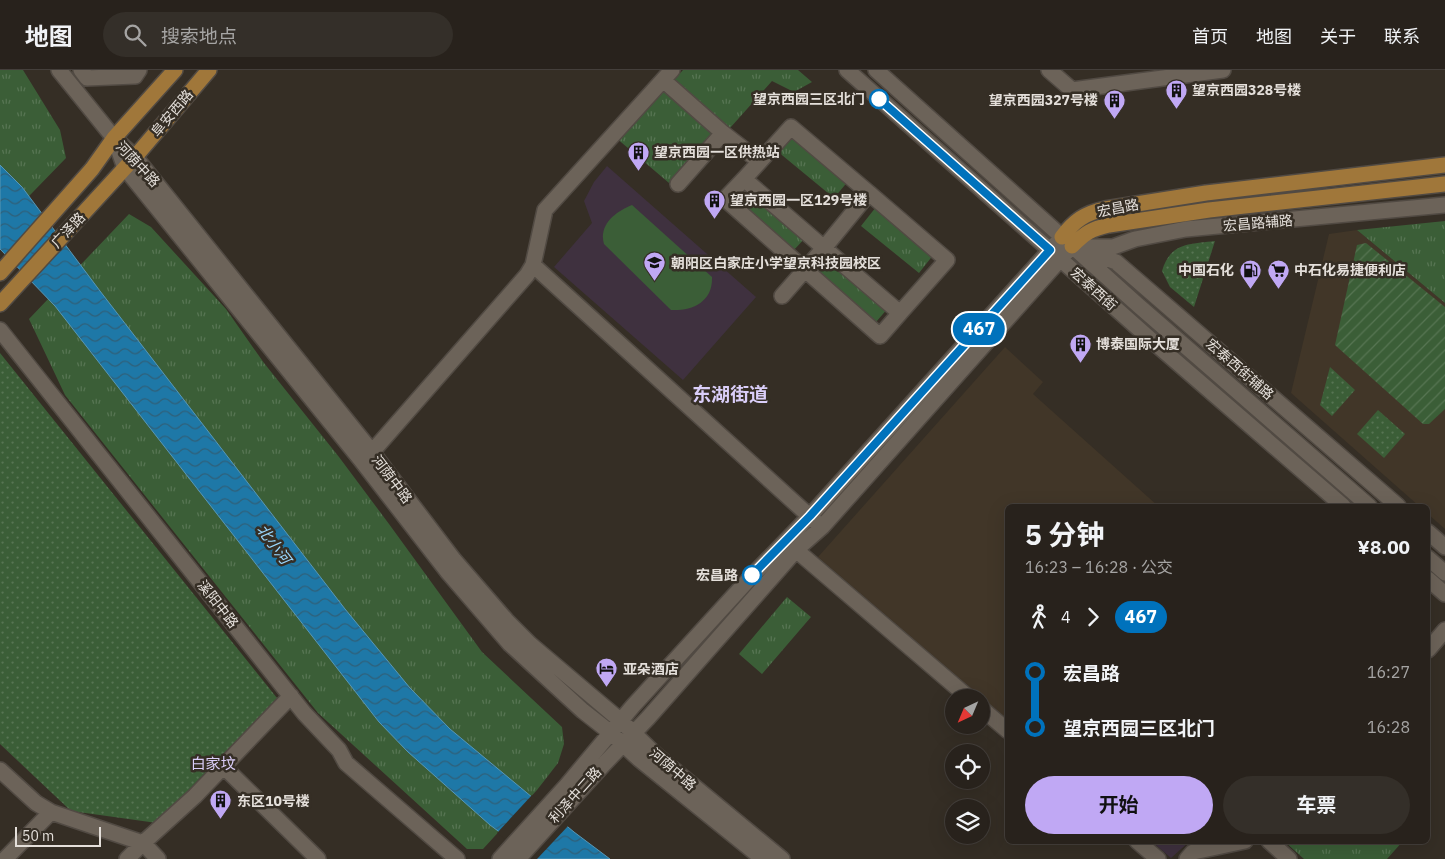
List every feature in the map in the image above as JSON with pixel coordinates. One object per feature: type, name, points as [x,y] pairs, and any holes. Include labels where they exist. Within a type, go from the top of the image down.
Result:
[{"type":"main road","name":"阜安西路","points":[[114,138],[175,70]]},
{"type":"main road","name":"阜安西路","points":[[135,157],[209,70]]},
{"type":"main road","name":"广泽路","points":[[1,271],[92,169],[114,138]]},
{"type":"main road","name":"广泽路","points":[[0,304],[135,157]]},
{"type":"main road","name":"宏昌路","points":[[1067,242],[1073,223],[1092,212],[1105,209],[1206,193],[1445,165]]},
{"type":"main road","name":"宏昌路","points":[[1067,242],[1095,228],[1109,225],[1210,210],[1445,184]]},
{"type":"street","points":[[59,70],[114,138]]},
{"type":"street","points":[[81,70],[87,78],[135,76],[139,70]]},
{"type":"street","name":"宏泰西街","points":[[846,70],[1055,255],[1342,504]]},
{"type":"street","name":"宏泰西街","points":[[876,70],[1067,242],[1367,504]]},
{"type":"street","points":[[1049,70],[1072,90],[1223,70]]},
{"type":"street","points":[[372,452],[527,275],[533,265],[545,210],[667,75],[722,133],[760,161]]},
{"type":"street","points":[[791,127],[947,260],[880,336],[806,269],[725,200],[760,161],[791,127]]},
{"type":"street","points":[[678,184],[722,133]]},
{"type":"street","name":"河荫中路","points":[[114,138],[135,157],[372,452],[454,560],[506,620],[530,644],[621,720],[656,755],[782,859]]},
{"type":"street","name":"河荫中路","points":[[114,138],[125,168],[472,602],[510,644],[583,711],[763,859]]},
{"type":"street","points":[[744,179],[900,313]]},
{"type":"street","points":[[782,296],[869,194]]},
{"type":"street","name":"宏昌路辅路","points":[[1067,242],[1113,247],[1135,239],[1186,229],[1445,205]]},
{"type":"street","name":"宏昌路","points":[[621,720],[750,578],[1067,242]]},
{"type":"street","name":"宏泰西街辅路","points":[[1067,242],[1116,262],[1396,504]]},
{"type":"street","name":"宏昌路","points":[[634,733],[796,550],[822,527],[1055,255]]},
{"type":"street","points":[[533,265],[822,527]]},
{"type":"street","name":"溪阳中路","points":[[0,330],[290,696],[339,750],[346,763],[457,859]]},
{"type":"street","points":[[1430,534],[1445,547]]},
{"type":"street","points":[[796,550],[958,689]]},
{"type":"street","points":[[1430,560],[1445,573]]},
{"type":"street","points":[[1430,581],[1445,594]]},
{"type":"street","points":[[1430,648],[1445,630]]},
{"type":"street","points":[[127,859],[224,767],[290,696]]},
{"type":"street","points":[[990,716],[1005,728]]},
{"type":"street","name":"利泽中二路","points":[[512,856],[556,807],[621,720]]},
{"type":"street","name":"利泽中二路","points":[[556,807],[624,745],[634,733]]},
{"type":"street","points":[[224,767],[318,859]]},
{"type":"street","points":[[0,770],[36,803],[51,812],[143,843],[158,859]]},
{"type":"street","points":[[5,859],[51,812]]},
{"type":"street","points":[[1140,844],[1158,859]]},
{"type":"street","points":[[1187,859],[1193,852],[1231,844]]},
{"type":"street","points":[[1272,844],[1289,859]]},
{"type":"shaded area","name":"朝阳区白家庄小学望京科技园校区","points":[[607,166],[756,297],[683,380],[554,267],[592,223],[584,201],[594,182]]},
{"type":"shaded area","points":[[1357,230],[1445,303],[1445,529],[1430,516],[1430,504],[1417,504],[1291,393],[1329,234]]},
{"type":"shaded area","points":[[1005,347],[1043,382],[1033,394],[1156,504],[1005,504],[1005,717],[990,704],[990,689],[972,689],[818,557]]},
{"type":"shaded area","points":[[1155,844],[1187,844],[1171,858]]},
{"type":"green space","points":[[0,70],[23,70],[60,130],[66,158],[0,226]]},
{"type":"green space","points":[[683,70],[798,70],[812,82],[794,92],[772,81],[730,128],[673,81]]},
{"type":"green space","points":[[656,92],[665,92],[713,135],[669,183],[615,137]]},
{"type":"green space","points":[[792,132],[850,179],[834,198],[777,151]]},
{"type":"green space","points":[[753,192],[806,237],[793,251],[741,206]]},
{"type":"green space","points":[[632,205],[712,277],[709,293],[700,303],[686,309],[671,310],[604,244],[603,237],[606,224],[620,211]]},
{"type":"green space","points":[[876,207],[934,254],[919,273],[861,226]]},
{"type":"green space","points":[[129,214],[151,227],[226,309],[264,363],[339,457],[482,652],[562,727],[564,744],[558,763],[537,790],[483,849],[467,849],[318,713],[65,395],[29,319]]},
{"type":"green space","points":[[1445,221],[1445,303],[1357,230]]},
{"type":"green space","points":[[1215,241],[1194,307],[1170,287],[1162,271],[1170,255],[1175,250],[1189,244]]},
{"type":"green space","points":[[1366,243],[1445,307],[1445,409],[1429,424],[1423,424],[1335,345],[1357,245]]},
{"type":"green space","points":[[831,257],[889,307],[876,322],[818,272]]},
{"type":"green space","points":[[0,353],[277,698],[157,823],[71,811],[0,744]]},
{"type":"green space","points":[[1330,367],[1355,390],[1332,416],[1320,405]]},
{"type":"green space","points":[[1378,410],[1405,434],[1384,458],[1357,434]]},
{"type":"green space","points":[[787,597],[811,617],[762,674],[739,654]]},
{"type":"green space","points":[[1287,844],[1400,844],[1387,859],[1304,859]]},
{"type":"water","name":"北小河","points":[[0,165],[22,187],[345,609],[410,688],[450,729],[574,832],[610,859],[536,859],[490,825],[408,752],[379,722],[55,306],[0,249]]},
{"type":"pier","points":[[532,795],[569,825],[537,859],[532,859],[497,833]]},
{"type":"bus line","name":"467","points":[[752,575],[810,516],[1050,250],[879,99]]},
{"type":"place","name":"望京西园三区北门","points":[[879,99]]},
{"type":"place","name":"望京西园328号楼","points":[[1176,109]]},
{"type":"place","name":"望京西园327号楼","points":[[1114,119]]},
{"type":"place","name":"望京西园一区供热站","points":[[638,171]]},
{"type":"place","name":"望京西园一区129号楼","points":[[714,219]]},
{"type":"place","name":"朝阳区白家庄小学望京科技园校区","points":[[655,282]]},
{"type":"place","name":"中国石化","points":[[1250,289]]},
{"type":"place","name":"中石化易捷便利店","points":[[1278,289]]},
{"type":"place","name":"博泰国际大厦","points":[[1080,363]]},
{"type":"place","name":"宏昌路","points":[[752,575]]},
{"type":"place","name":"亚朵酒店","points":[[607,688]]},
{"type":"place","name":"东区10号楼","points":[[221,820]]},
{"type":"district","name":"东湖街道","points":[[730,394]]},
{"type":"district","name":"白家坟","points":[[213,763]]}]
